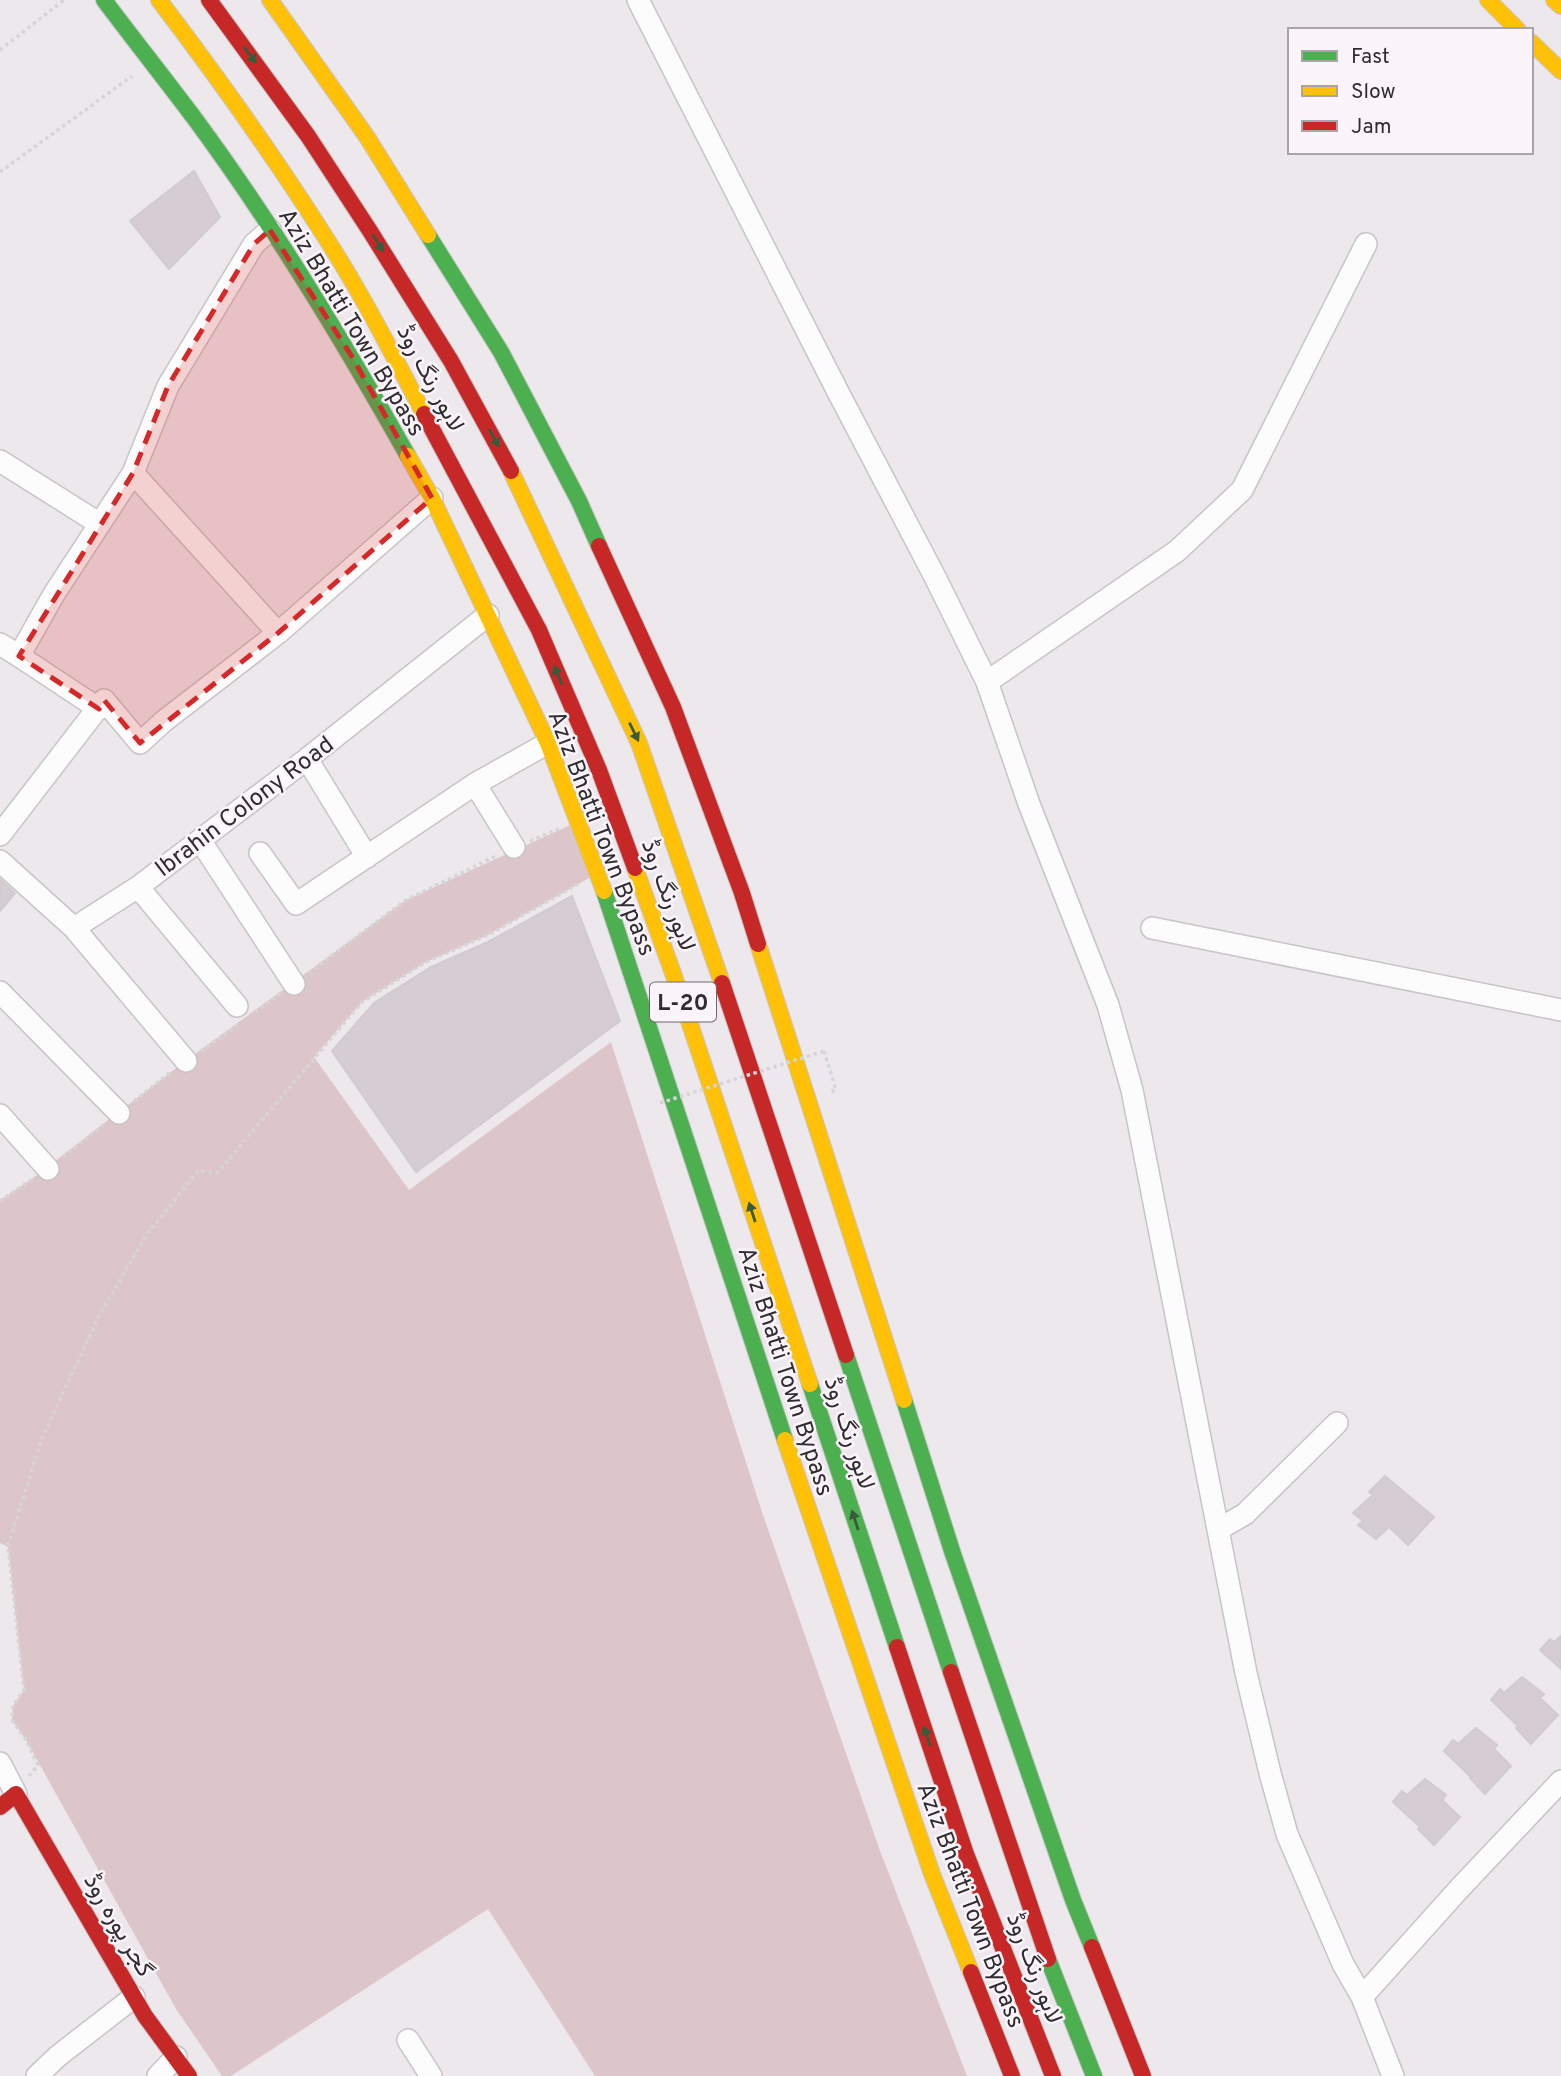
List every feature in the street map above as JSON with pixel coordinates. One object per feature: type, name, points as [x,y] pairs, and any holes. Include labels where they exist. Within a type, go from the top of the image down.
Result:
[{"type":"main road","name":"Aziz Bhatti Town Bypass","points":[[104,0],[202,129],[351,355],[432,498],[548,743],[598,873],[762,1377],[928,1861],[1012,2076]]},
{"type":"main road","name":"لاہور رنگ روڈ","points":[[159,0],[225,87],[323,233],[371,314],[539,630],[599,771],[674,975],[966,1854],[1052,2076]]},
{"type":"main road","name":"لاہور رنگ روڈ","points":[[209,0],[308,136],[451,361],[505,458],[639,743],[698,909],[1035,1927],[1094,2076]]},
{"type":"main road","points":[[270,0],[367,137],[501,352],[579,501],[673,707],[743,893],[958,1566],[1073,1900],[1143,2076]]},
{"type":"main road","points":[[1488,0],[1516,28]]},
{"type":"main road","points":[[1554,0],[1561,6]]},
{"type":"main road","points":[[1533,44],[1561,71]]},
{"type":"main road","name":"گجر پورہ روڈ","points":[[8,1800],[145,2016],[189,2076]]},
{"type":"street","points":[[638,0],[987,682],[1029,804],[1108,1005],[1132,1090],[1246,1674],[1270,1773],[1287,1833],[1343,1964],[1362,1997],[1393,2076]]},
{"type":"street","points":[[19,656],[54,594],[133,473],[168,386],[254,244],[270,230]]},
{"type":"street","points":[[987,682],[1177,551],[1241,490],[1366,244]]},
{"type":"street","points":[[0,461],[100,524]]},
{"type":"street","points":[[133,473],[278,633]]},
{"type":"street","points":[[0,835],[104,700],[140,743],[164,721],[278,633],[432,498]]},
{"type":"street","name":"Ibrahin Colony Road","points":[[74,928],[138,887],[307,760],[488,615]]},
{"type":"street","points":[[0,644],[99,709]]},
{"type":"street","points":[[260,853],[296,904],[475,785],[548,743]]},
{"type":"street","points":[[307,760],[367,857]]},
{"type":"street","points":[[475,785],[514,847]]},
{"type":"street","points":[[200,840],[294,984]]},
{"type":"street","points":[[0,861],[74,928],[186,1061]]},
{"type":"street","points":[[138,887],[237,1006]]},
{"type":"street","points":[[1152,928],[1561,1010]]},
{"type":"street","points":[[0,992],[119,1114]]},
{"type":"street","points":[[0,1115],[48,1169]]},
{"type":"street","points":[[1219,1529],[1245,1514],[1336,1423]]},
{"type":"street","points":[[0,1763],[8,1800]]},
{"type":"street","points":[[1362,1997],[1561,1781]]},
{"type":"street","points":[[37,2076],[58,2056],[134,1997]]},
{"type":"street","points":[[408,2040],[431,2076]]},
{"type":"street","points":[[158,2076],[176,2057]]},
{"type":"path","points":[[0,50],[64,0]]},
{"type":"path","points":[[0,172],[151,62]]},
{"type":"path","points":[[8,1800],[38,1765],[26,1740],[12,1720],[13,1706],[24,1690],[8,1546],[43,1438],[98,1318],[147,1234],[198,1171],[218,1172],[362,1002],[426,962],[488,934],[598,873]]},
{"type":"path","points":[[660,1103],[824,1051],[836,1090]]},
{"type":"highlighted area","points":[[270,230],[351,355],[432,498],[278,633],[140,743],[104,700],[99,709],[19,656],[133,473],[168,386],[254,244]]},
{"type":"shaded area","points":[[577,822],[598,873],[488,935],[426,962],[362,1002],[314,1057],[409,1190],[611,1042],[762,1512],[879,1848],[967,2076],[595,2076],[488,1909],[231,2076],[222,2076],[176,2009],[26,1740],[12,1720],[13,1706],[24,1690],[8,1547],[0,1543],[0,1200],[406,900]]},
{"type":"building","points":[[194,171],[220,217],[169,269],[130,221]]},
{"type":"building","points":[[0,879],[15,893],[0,911]]},
{"type":"building","points":[[572,896],[620,1021],[416,1172],[332,1051],[374,1003],[431,967],[488,942]]},
{"type":"building","points":[[1385,1476],[1434,1517],[1408,1545],[1389,1527],[1376,1539],[1358,1525],[1363,1521],[1353,1513],[1373,1495],[1369,1492]]},
{"type":"building","points":[[1561,1636],[1561,1669],[1540,1650],[1550,1639],[1554,1642]]},
{"type":"building","points":[[1522,1677],[1544,1694],[1540,1698],[1558,1715],[1531,1744],[1516,1728],[1518,1726],[1491,1700],[1500,1689],[1504,1693]]},
{"type":"building","points":[[1476,1728],[1497,1745],[1494,1749],[1511,1766],[1485,1794],[1444,1751],[1453,1740],[1458,1744]]},
{"type":"building","points":[[1425,1779],[1446,1795],[1442,1800],[1460,1817],[1434,1845],[1418,1829],[1420,1827],[1393,1802],[1402,1791],[1407,1795]]},
{"type":"traffic: fast","points":[[104,0],[195,119],[280,242],[408,456]]},
{"type":"traffic: fast","points":[[428,235],[501,352],[579,501],[599,546]]},
{"type":"traffic: fast","points":[[604,891],[785,1440]]},
{"type":"traffic: fast","points":[[846,1355],[951,1672]]},
{"type":"traffic: fast","points":[[810,1384],[897,1647]]},
{"type":"traffic: fast","points":[[904,1400],[953,1554],[1073,1900],[1092,1947]]},
{"type":"traffic: fast","points":[[1048,1959],[1094,2076]]},
{"type":"traffic: slow","points":[[159,0],[243,114],[322,232],[363,299],[424,414]]},
{"type":"traffic: slow","points":[[270,0],[367,137],[428,235]]},
{"type":"traffic: slow","points":[[1488,0],[1516,28]]},
{"type":"traffic: slow","points":[[1554,0],[1561,6]]},
{"type":"traffic: slow","points":[[1533,44],[1561,71]]},
{"type":"traffic: slow","points":[[408,456],[432,498],[548,743],[604,891]]},
{"type":"traffic: slow","points":[[511,471],[639,743],[722,983]]},
{"type":"traffic: slow","points":[[635,868],[674,976],[810,1384]]},
{"type":"traffic: slow","points":[[758,944],[904,1400]]},
{"type":"traffic: slow","points":[[785,1440],[932,1874],[971,1972]]},
{"type":"traffic: jam","points":[[209,0],[308,136],[370,231],[451,361],[511,471]]},
{"type":"traffic: jam","points":[[424,414],[539,630],[599,770],[635,868]]},
{"type":"traffic: jam","points":[[599,546],[673,707],[742,893],[758,944]]},
{"type":"traffic: jam","points":[[722,983],[846,1355]]},
{"type":"traffic: jam","points":[[897,1647],[966,1854],[1053,2076]]},
{"type":"traffic: jam","points":[[951,1672],[1048,1959]]},
{"type":"traffic: jam","points":[[0,1807],[16,1794],[145,2016],[189,2076]]},
{"type":"traffic: jam","points":[[1092,1947],[1143,2076]]},
{"type":"traffic: jam","points":[[971,1972],[1012,2076]]}]
